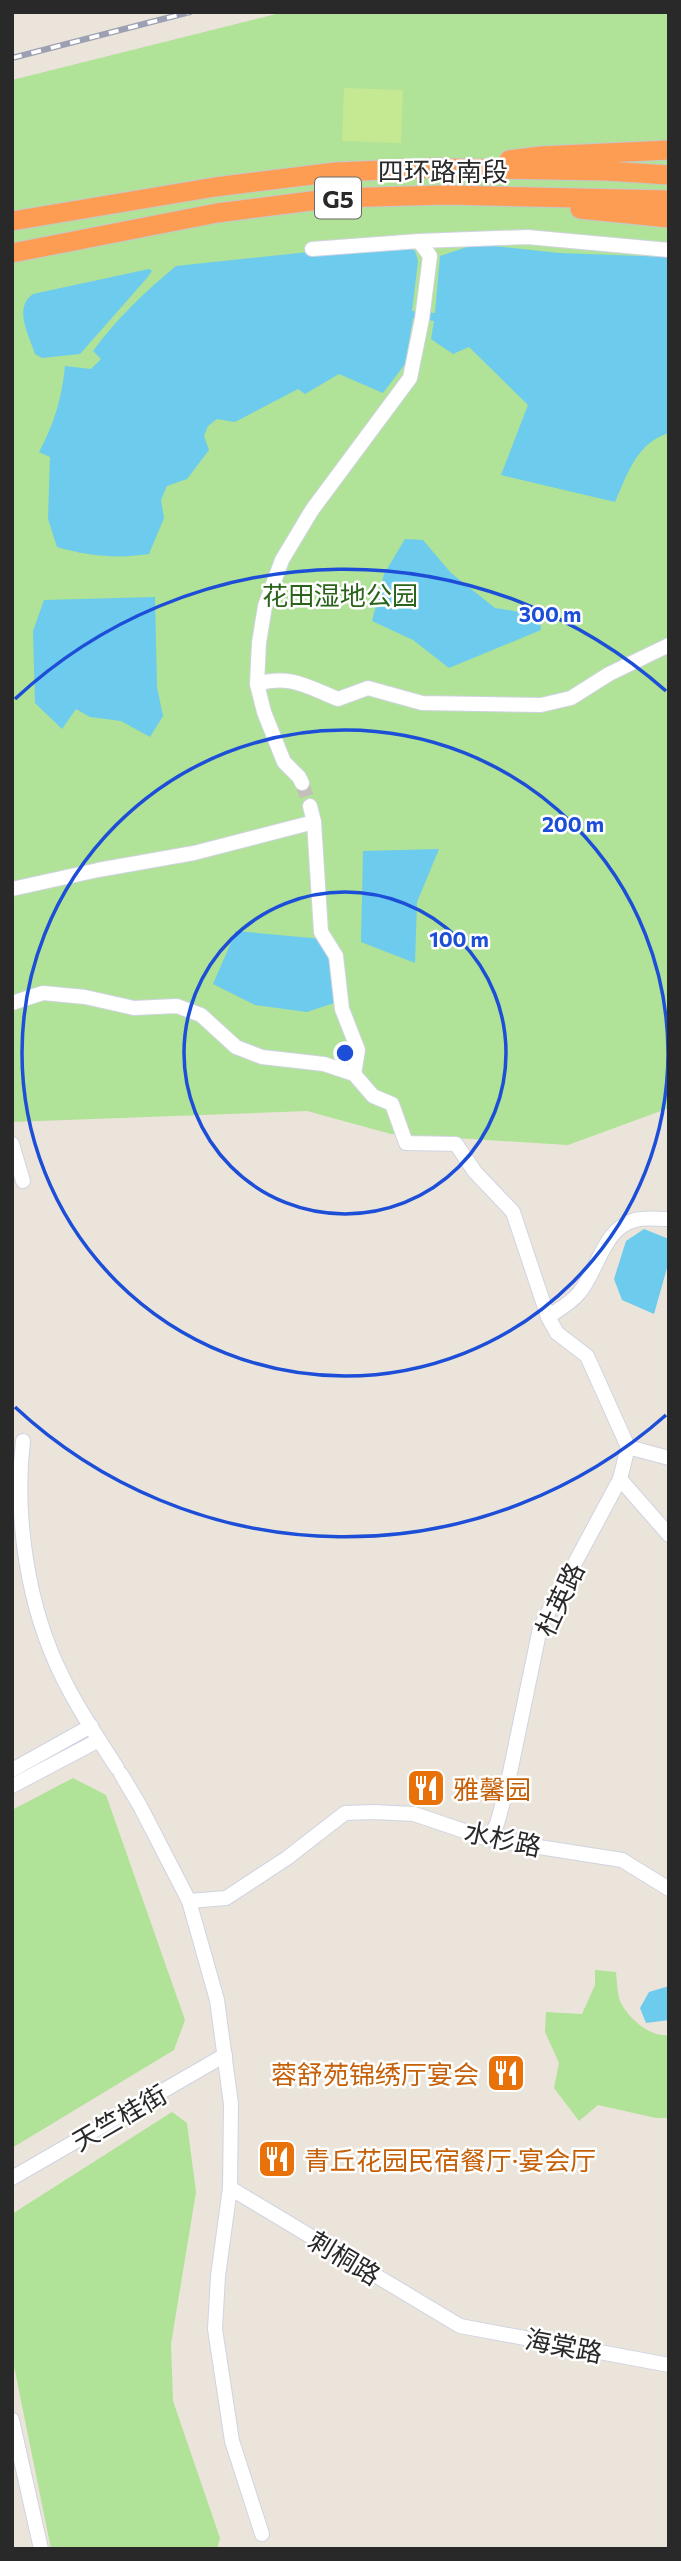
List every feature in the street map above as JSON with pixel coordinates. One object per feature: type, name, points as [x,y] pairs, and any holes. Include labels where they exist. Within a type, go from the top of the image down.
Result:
[{"type":"highway","points":[[434,169],[541,156],[669,150]]},
{"type":"highway","name":"四环路南段","points":[[12,220],[215,187],[336,172],[434,169],[606,171],[669,175]]},
{"type":"highway","points":[[446,195],[669,218]]},
{"type":"highway","name":"四环路南段","points":[[12,253],[217,213],[335,198],[446,195],[669,200]]},
{"type":"street","points":[[312,249],[527,237],[669,250]]},
{"type":"street","points":[[302,783],[299,776],[284,762],[264,712],[257,684],[259,643],[265,606],[282,560],[312,510],[410,378],[423,316],[430,256],[419,241]]},
{"type":"street","points":[[257,684],[274,679],[294,682],[338,699],[368,688],[422,703],[541,705],[571,698],[609,674],[669,645]]},
{"type":"street","points":[[310,806],[314,821],[321,932],[336,956],[342,1009],[358,1049],[355,1074]]},
{"type":"street","points":[[12,889],[194,853],[314,821]]},
{"type":"street","points":[[12,1003],[44,993],[85,997],[134,1008],[177,1006],[201,1015],[236,1046],[262,1057],[324,1064],[355,1074],[373,1096],[392,1104],[406,1143],[456,1143],[475,1172],[513,1212],[548,1317],[557,1333],[587,1356],[628,1447],[669,1458]]},
{"type":"street","points":[[12,1143],[23,1181]]},
{"type":"street","points":[[548,1317],[578,1295],[594,1272],[605,1244],[619,1229],[635,1220],[669,1219]]},
{"type":"street","points":[[23,1441],[16,1469],[36,1611],[62,1676],[146,1816],[190,1901],[217,2000],[231,2104],[230,2188],[218,2276],[215,2329],[232,2441],[262,2534]]},
{"type":"street","name":"杜英路","points":[[488,1839],[497,1824],[507,1787],[540,1628],[620,1479],[628,1447]]},
{"type":"street","points":[[620,1479],[669,1535]]},
{"type":"street","points":[[12,1770],[91,1726]]},
{"type":"street","points":[[12,1786],[99,1740]]},
{"type":"street","name":"水杉路","points":[[190,1901],[226,1898],[287,1858],[345,1813],[374,1812],[414,1814],[488,1839],[622,1860],[669,1889]]},
{"type":"street","name":"天竺桂街","points":[[12,2178],[225,2055]]},
{"type":"street","name":"刺桐路","points":[[230,2188],[460,2326]]},
{"type":"street","name":"海棠路","points":[[460,2326],[669,2365]]},
{"type":"street","points":[[12,2420],[41,2549]]},
{"type":"green space","name":"花田湿地公园","points":[[284,12],[669,12],[669,1108],[568,1145],[391,1134],[307,1111],[12,1122],[12,80]]},
{"type":"green space","points":[[344,88],[403,90],[401,143],[342,141]]},
{"type":"green space","points":[[73,1778],[106,1795],[185,2020],[174,2050],[12,2148],[12,1810]]},
{"type":"green space","points":[[595,1970],[616,1972],[619,1998],[628,2013],[647,2030],[669,2035],[669,2118],[656,2118],[598,2105],[579,2121],[554,2088],[559,2063],[545,2032],[546,2012],[582,2014],[595,1985]]},
{"type":"green space","points":[[172,2112],[187,2123],[196,2192],[171,2344],[173,2401],[220,2538],[217,2549],[51,2549],[12,2356],[12,2214]]},
{"type":"water","points":[[404,242],[415,251],[418,261],[412,311],[435,313],[440,256],[476,244],[559,253],[669,257],[669,433],[658,437],[641,452],[615,502],[501,475],[528,405],[469,347],[453,354],[431,339],[434,321],[413,318],[405,364],[383,393],[339,374],[305,394],[298,389],[235,422],[217,419],[208,426],[204,436],[209,450],[187,479],[167,486],[161,500],[164,518],[149,554],[103,556],[57,547],[48,519],[50,457],[39,452],[57,410],[65,366],[91,369],[101,359],[93,351],[102,339],[132,306],[176,266]]},
{"type":"water","points":[[149,269],[152,271],[147,278],[80,354],[42,358],[35,354],[23,314],[27,300],[33,294]]},
{"type":"water","points":[[405,539],[423,540],[451,573],[495,608],[540,615],[541,630],[449,668],[413,640],[372,621],[384,574]]},
{"type":"water","points":[[155,597],[157,687],[163,716],[150,737],[121,721],[90,717],[76,709],[62,729],[35,703],[33,631],[44,600]]},
{"type":"water","points":[[439,849],[417,902],[415,963],[361,942],[363,851]]},
{"type":"water","points":[[236,931],[323,939],[332,957],[334,1003],[307,1012],[255,1005],[213,984]]},
{"type":"water","points":[[644,1229],[669,1239],[669,1261],[654,1314],[622,1300],[614,1279],[626,1241]]},
{"type":"water","points":[[669,1986],[669,2020],[646,2023],[640,2008],[649,1992]]},
{"type":"tunnel","points":[[302,783],[310,806]]},
{"type":"railway","points":[[12,58],[190,12]]},
{"type":"place","name":"雅馨园","points":[[426,1788]]},
{"type":"place","name":"蓉舒苑锦绣厅宴会","points":[[506,2073]]},
{"type":"place","name":"青丘花园民宿餐厅·宴会厅","points":[[277,2159]]}]
